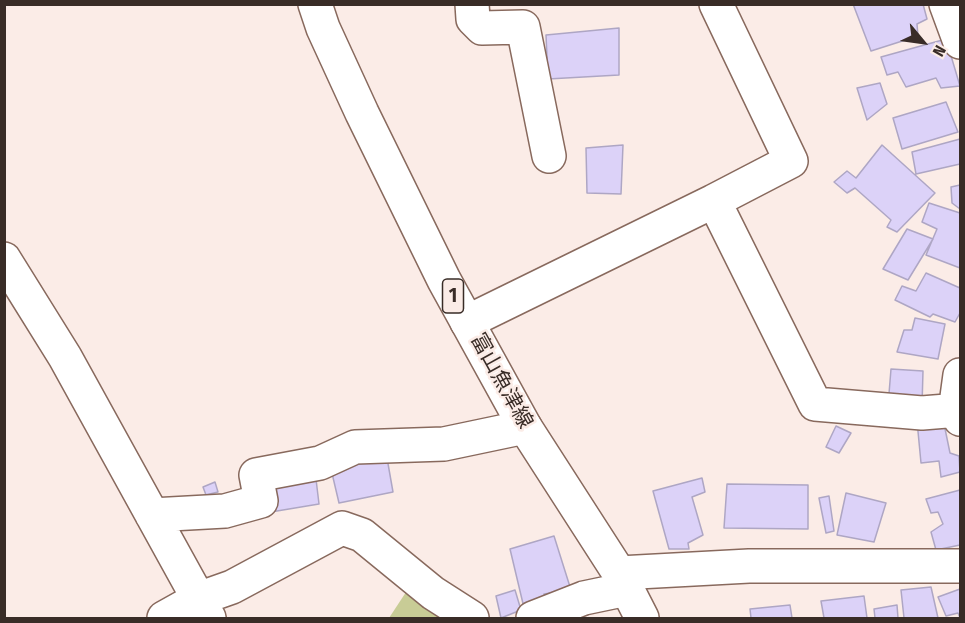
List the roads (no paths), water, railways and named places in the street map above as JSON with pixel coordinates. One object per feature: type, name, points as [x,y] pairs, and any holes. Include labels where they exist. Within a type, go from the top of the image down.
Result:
[{"type":"street","name":"富山魚津線","points":[[315,4],[323,28],[362,114],[444,280],[525,427],[623,581],[642,618]]},
{"type":"street","points":[[472,4],[473,19],[482,28],[522,27],[549,156]]},
{"type":"street","points":[[467,322],[714,201],[790,161],[716,4]]},
{"type":"street","points":[[946,4],[960,42]]},
{"type":"street","points":[[714,201],[815,404],[960,414],[957,397],[960,375]]},
{"type":"street","points":[[4,259],[65,357],[204,609]]},
{"type":"street","points":[[152,514],[225,511],[261,501],[256,475],[320,463],[355,447],[444,444],[525,427]]},
{"type":"street","points":[[164,618],[204,609],[232,587],[342,528],[362,535],[433,593],[472,618]]},
{"type":"street","points":[[533,618],[623,581],[749,566],[960,566]]}]
